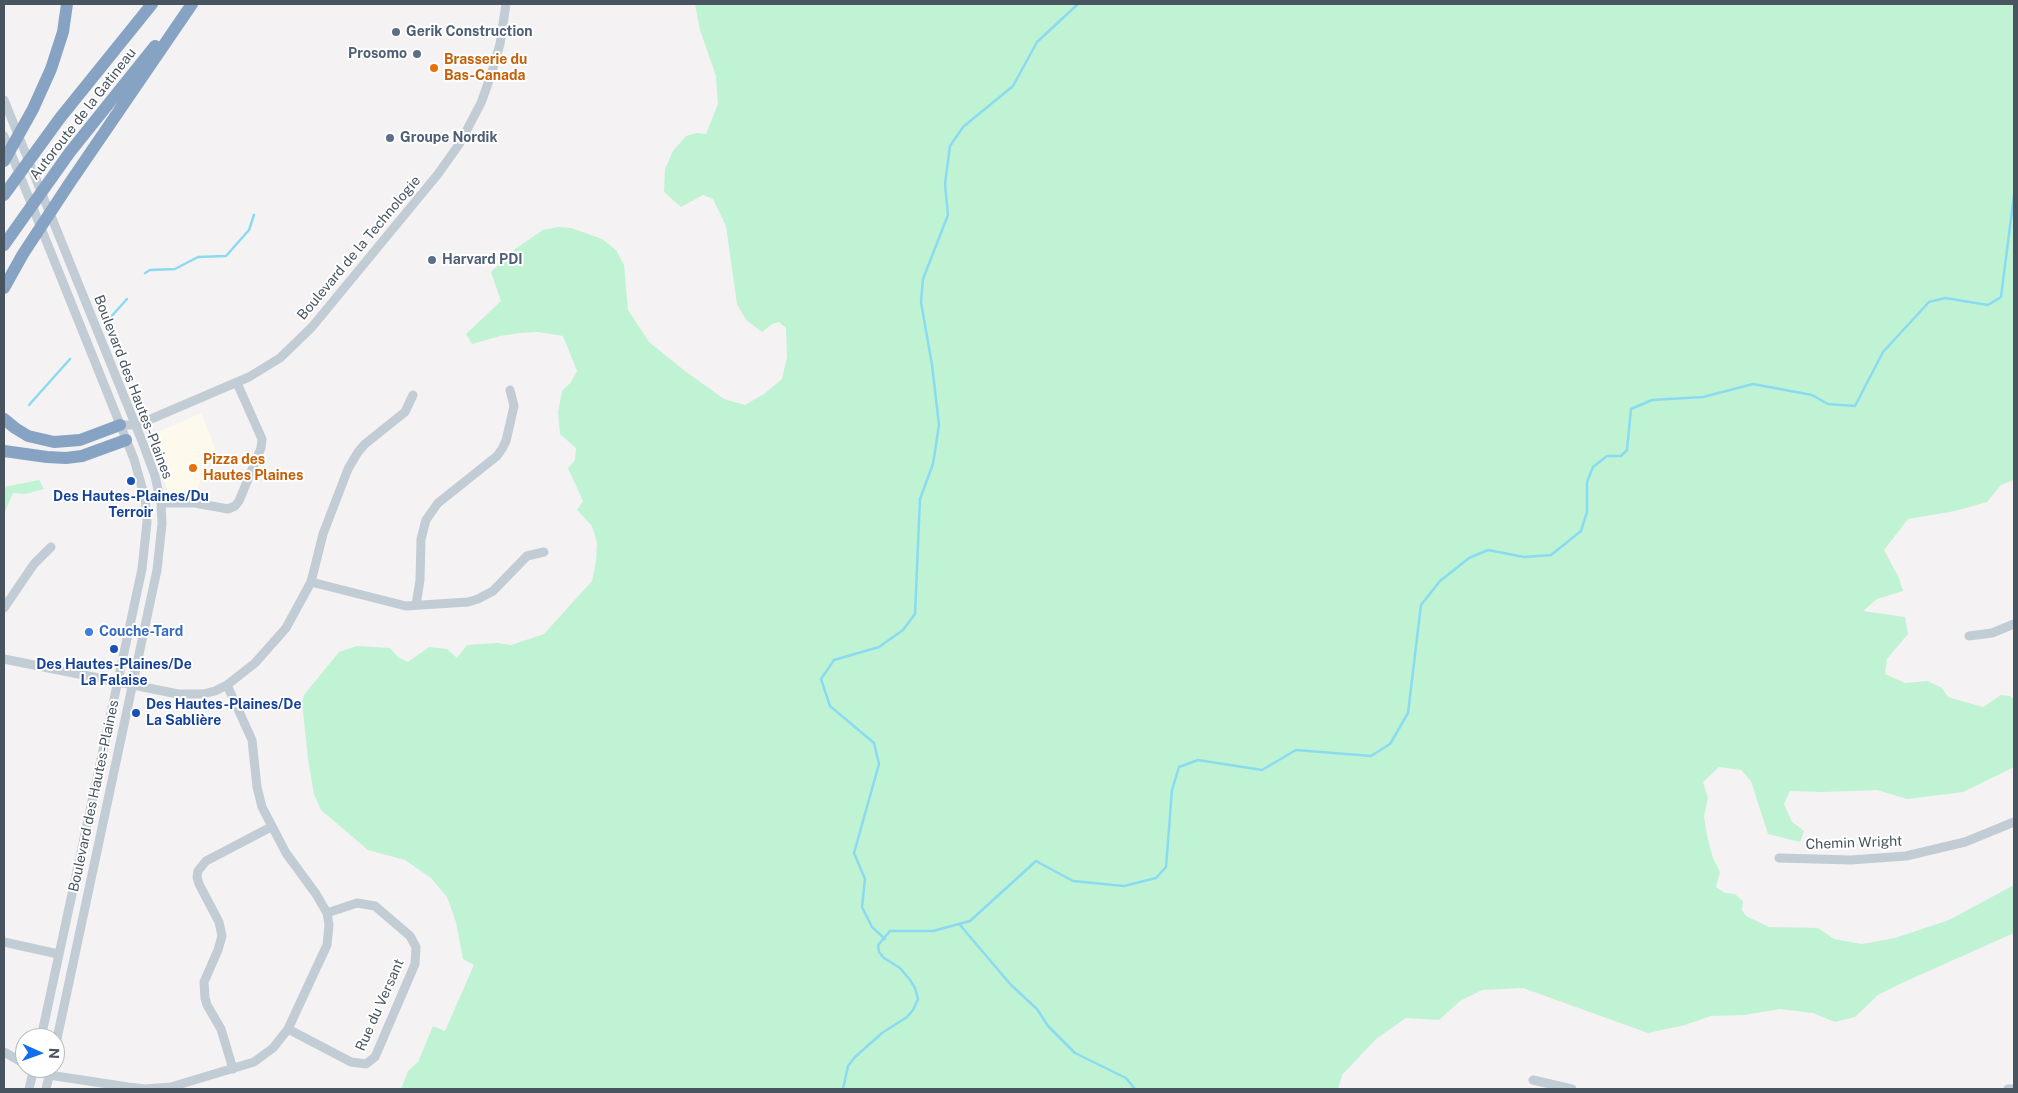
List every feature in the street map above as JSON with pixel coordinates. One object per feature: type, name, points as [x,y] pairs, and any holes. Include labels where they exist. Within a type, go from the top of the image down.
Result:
[{"type":"highway","points":[[4,161],[33,109],[52,66],[63,32],[67,4]]},
{"type":"highway","name":"Autoroute de la Gatineau","points":[[4,195],[64,112],[152,4]]},
{"type":"highway","points":[[4,288],[29,244],[191,4]]},
{"type":"highway","name":"Autoroute de la Gatineau","points":[[4,245],[82,137],[191,4]]},
{"type":"highway","points":[[4,419],[22,433],[54,442],[80,440],[120,425]]},
{"type":"highway","points":[[4,451],[66,458],[82,456],[126,440]]},
{"type":"street","name":"Boulevard de la Technologie","points":[[120,425],[136,425],[237,383],[273,363],[307,332],[450,158],[471,124],[487,88],[500,44],[506,4]]},
{"type":"street","name":"Boulevard des Hautes-Plaines","points":[[4,100],[136,425],[154,476],[161,503],[160,553],[59,1028]]},
{"type":"street","name":"Boulevard des Hautes-Plaines","points":[[4,136],[138,472],[144,498],[146,536],[142,569],[116,682],[43,1028]]},
{"type":"street","points":[[161,503],[195,503],[228,509],[235,506],[239,501],[261,448],[262,440],[237,383]]},
{"type":"street","points":[[416,605],[420,580],[421,539],[426,520],[438,503],[502,449],[506,441],[514,406],[510,390]]},
{"type":"street","points":[[4,659],[116,682],[192,695],[215,691],[227,685],[255,663],[278,638],[293,617],[311,582],[324,534],[348,469],[365,444],[405,412],[414,395]]},
{"type":"street","points":[[126,440],[136,425]]},
{"type":"street","points":[[4,608],[34,564],[51,547]]},
{"type":"street","points":[[311,582],[395,604],[416,605],[468,602],[478,599],[493,590],[527,556],[544,552]]},
{"type":"street","points":[[1969,636],[1992,633],[2014,624]]},
{"type":"street","points":[[65,1075],[128,1088],[172,1088],[254,1062],[281,1040],[288,1029],[327,945],[329,925],[327,913],[316,894],[286,853],[271,826],[259,798],[252,740],[227,685]]},
{"type":"street","name":"Chemin Wright","points":[[1778,858],[1859,859],[1906,856],[1958,844],[2014,822]]},
{"type":"street","points":[[233,1069],[221,1029],[204,998],[204,982],[222,936],[219,922],[197,877],[198,871],[206,861],[271,826]]},
{"type":"street","name":"Rue du Versant","points":[[288,1029],[351,1062],[366,1064],[374,1057],[415,964],[416,947],[410,936],[375,906],[357,903],[327,913]]},
{"type":"street","points":[[4,942],[58,954]]},
{"type":"street","points":[[4,1052],[15,1058]]},
{"type":"street","points":[[1533,1080],[1572,1089]]},
{"type":"street","points":[[2008,1089],[2014,1089]]},
{"type":"shaded area","points":[[201,413],[216,450],[193,497],[173,496],[168,494],[154,440],[158,432]]},
{"type":"green space","points":[[695,4],[2014,4],[2014,480],[2001,485],[1987,502],[1955,511],[1908,519],[1884,550],[1899,578],[1903,591],[1877,599],[1863,611],[1905,617],[1908,634],[1887,659],[1885,674],[1905,683],[1928,681],[1942,688],[1948,697],[1983,707],[2001,695],[2010,696],[2014,699],[2014,767],[1963,792],[1907,799],[1877,790],[1790,791],[1784,804],[1792,822],[1804,831],[1800,842],[1768,834],[1751,781],[1741,770],[1719,767],[1703,782],[1708,798],[1704,816],[1707,836],[1713,858],[1720,872],[1716,887],[1725,893],[1735,894],[1743,901],[1742,910],[1746,916],[1769,927],[1818,928],[1834,939],[1862,944],[1895,938],[1949,920],[2014,885],[2014,933],[1904,982],[1878,995],[1855,1017],[1835,1022],[1813,1013],[1780,1009],[1744,1015],[1711,1016],[1685,1025],[1648,1033],[1523,988],[1482,990],[1460,1001],[1439,1020],[1406,1018],[1376,1039],[1342,1075],[1338,1089],[401,1089],[408,1071],[418,1062],[433,1026],[445,1031],[474,965],[463,959],[456,922],[447,897],[431,878],[405,860],[368,850],[321,810],[314,794],[302,702],[304,695],[339,652],[357,646],[390,648],[398,657],[408,662],[429,647],[447,649],[457,658],[467,645],[497,643],[511,645],[544,634],[592,581],[597,543],[592,526],[577,510],[583,501],[568,468],[575,460],[576,448],[560,434],[558,412],[562,391],[571,382],[577,371],[563,336],[538,332],[519,333],[472,344],[466,334],[501,301],[491,272],[515,249],[543,230],[558,227],[571,228],[602,239],[616,250],[624,265],[628,310],[649,342],[724,399],[745,405],[764,394],[782,379],[787,357],[786,328],[779,322],[772,324],[762,332],[746,320],[737,304],[726,226],[713,199],[703,195],[681,207],[664,192],[665,169],[673,151],[686,136],[697,133],[706,134],[718,104],[716,76],[700,30]]},
{"type":"green space","points":[[39,480],[44,489],[25,494],[13,493],[4,514],[4,487]]},
{"type":"waterway","points":[[885,939],[872,927],[862,907],[865,879],[854,853],[879,764],[874,743],[830,706],[821,679],[834,660],[879,647],[903,630],[915,614],[920,499],[933,464],[939,425],[932,365],[921,302],[923,279],[948,215],[945,184],[950,146],[963,127],[1013,86],[1037,42],[1078,4]]},
{"type":"waterway","points":[[843,1089],[848,1066],[855,1057],[882,1033],[907,1017],[918,999],[915,988],[910,980],[900,968],[884,958],[879,952],[878,945],[890,931],[933,931],[970,921],[1036,861],[1073,881],[1124,886],[1156,878],[1166,867],[1172,790],[1179,767],[1198,760],[1262,770],[1296,750],[1371,756],[1390,744],[1408,713],[1421,605],[1440,581],[1469,558],[1488,550],[1524,557],[1551,555],[1581,531],[1587,512],[1587,482],[1593,467],[1607,456],[1621,456],[1627,450],[1631,409],[1652,400],[1703,397],[1753,384],[1812,395],[1828,404],[1855,406],[1883,352],[1929,302],[1945,298],[1988,305],[2001,297],[2014,195]]},
{"type":"waterway","points":[[145,273],[150,270],[175,269],[198,257],[226,256],[249,230],[254,215]]},
{"type":"waterway","points":[[109,319],[127,299]]},
{"type":"waterway","points":[[29,405],[70,359]]},
{"type":"waterway","points":[[960,925],[1011,985],[1037,1009],[1048,1026],[1075,1053],[1126,1078],[1135,1089]]},
{"type":"place","name":"Gerik Construction","points":[[396,32]]},
{"type":"place","name":"Prosomo","points":[[417,54]]},
{"type":"place","name":"Brasserie du Bas-Canada","points":[[434,68]]},
{"type":"place","name":"Groupe Nordik","points":[[390,138]]},
{"type":"place","name":"Harvard PDI","points":[[432,260]]},
{"type":"place","name":"Pizza des Hautes Plaines","points":[[193,468]]},
{"type":"place","name":"Des Hautes-Plaines/Du Terroir","points":[[131,481]]},
{"type":"place","name":"Couche-Tard","points":[[89,632]]},
{"type":"place","name":"Des Hautes-Plaines/De La Falaise","points":[[114,649]]},
{"type":"place","name":"Des Hautes-Plaines/De La Sablière","points":[[136,713]]}]
